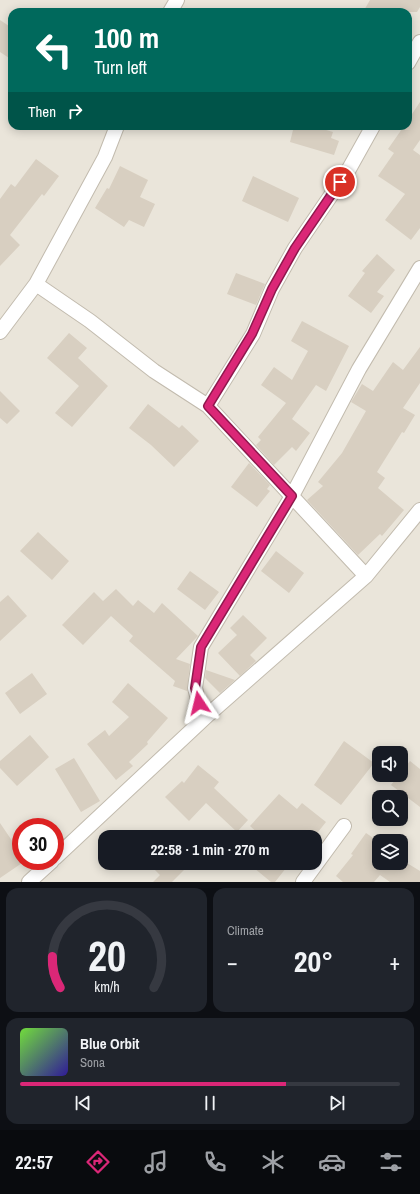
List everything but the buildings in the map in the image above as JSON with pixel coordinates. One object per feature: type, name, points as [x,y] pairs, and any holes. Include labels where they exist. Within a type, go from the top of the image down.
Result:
[{"type":"street","points":[[412,56],[420,42]]},
{"type":"street","points":[[0,332],[36,284],[105,157],[115,130]]},
{"type":"street","points":[[208,406],[252,334],[272,289],[295,248],[349,169],[371,130]]},
{"type":"street","points":[[209,714],[199,703],[195,688],[201,647],[292,496],[359,369],[420,268]]},
{"type":"street","points":[[36,284],[90,321],[154,371],[208,406],[366,576]]},
{"type":"street","points":[[64,850],[209,714],[366,576],[420,510]]},
{"type":"street","points":[[303,882],[344,826]]},
{"type":"street","points":[[29,882],[42,870]]},
{"type":"shaded area","points":[[0,0],[420,0],[420,882],[0,882]]},
{"type":"route","points":[[199,703],[195,688],[201,647],[292,496],[208,406],[252,334],[265,308],[272,289],[295,248],[340,182]]}]
